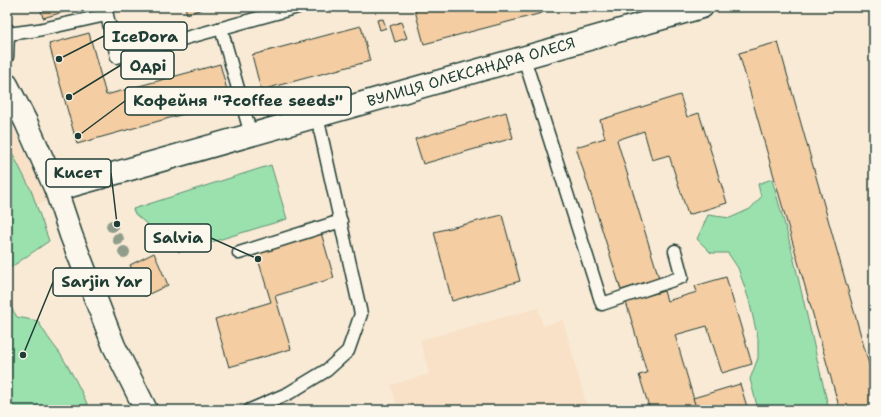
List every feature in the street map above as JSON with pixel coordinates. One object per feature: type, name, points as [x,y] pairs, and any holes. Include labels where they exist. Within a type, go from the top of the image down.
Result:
[{"type":"street","name":"ВУЛИЦЯ ОЛЕКСАНДРА ОЛЕСЯ","points":[[56,190],[702,7]]},
{"type":"street","points":[[7,85],[26,122],[56,190],[71,235],[114,346],[146,410]]},
{"type":"lane","points":[[7,57],[8,32],[38,30],[106,11],[118,57],[298,7]]},
{"type":"lane","points":[[221,28],[251,135]]},
{"type":"lane","points":[[524,58],[602,304],[682,277],[675,251]]},
{"type":"lane","points":[[250,410],[289,393],[326,370],[348,351],[361,314],[317,116]]},
{"type":"lane","points":[[239,253],[341,221]]},
{"type":"shaded area","points":[[7,114],[47,201],[9,217],[7,221]]},
{"type":"shaded area","points":[[538,308],[543,326],[563,320],[588,410],[398,410],[391,385],[429,374],[420,340]]},
{"type":"green space","points":[[7,143],[31,190],[49,241],[7,270]]},
{"type":"green space","points":[[271,165],[287,219],[179,252],[135,214],[133,209]]},
{"type":"green space","points":[[772,179],[791,247],[829,410],[758,410],[750,379],[758,358],[758,339],[749,300],[738,268],[728,253],[711,253],[697,239],[708,215],[730,218],[750,209],[761,197],[758,184]]},
{"type":"green space","points":[[7,301],[17,317],[38,321],[68,366],[90,410],[7,410]]},
{"type":"building","points":[[40,7],[80,7],[43,18]]},
{"type":"building","points":[[185,7],[208,7],[187,14]]},
{"type":"building","points":[[414,7],[541,7],[542,13],[424,44]]},
{"type":"building","points":[[383,19],[386,28],[380,30],[377,20]]},
{"type":"building","points":[[401,22],[407,38],[395,42],[390,26]]},
{"type":"building","points":[[361,26],[370,61],[261,90],[252,55]]},
{"type":"building","points":[[89,33],[106,95],[220,64],[230,101],[77,144],[49,44]]},
{"type":"building","points":[[778,42],[874,382],[874,410],[840,410],[739,53]]},
{"type":"building","points":[[680,95],[687,117],[699,113],[727,203],[688,215],[669,155],[652,160],[644,131],[617,140],[659,278],[621,290],[576,147],[605,138],[600,120]]},
{"type":"building","points":[[506,112],[513,138],[423,164],[415,139]]},
{"type":"building","points":[[502,215],[520,281],[452,301],[434,232]]},
{"type":"building","points":[[320,229],[334,278],[275,296],[291,349],[229,367],[215,319],[271,302],[255,249]]},
{"type":"building","points":[[154,253],[168,285],[145,296],[130,265]]},
{"type":"building","points":[[726,277],[752,364],[722,373],[707,326],[675,335],[697,410],[650,410],[639,375],[647,373],[626,302],[664,291],[667,301],[697,292],[695,286]]},
{"type":"building","points":[[740,384],[748,410],[697,410],[693,398]]},
{"type":"place","name":"IceDora","points":[[59,59]]},
{"type":"place","name":"Одрі","points":[[69,97]]},
{"type":"place","name":"Кофейня \"7coffee seeds\"","points":[[78,136]]},
{"type":"place","name":"Кисет","points":[[117,224]]},
{"type":"place","name":"Salvia","points":[[258,259]]},
{"type":"place","name":"Sarjin Yar","points":[[23,355]]}]
